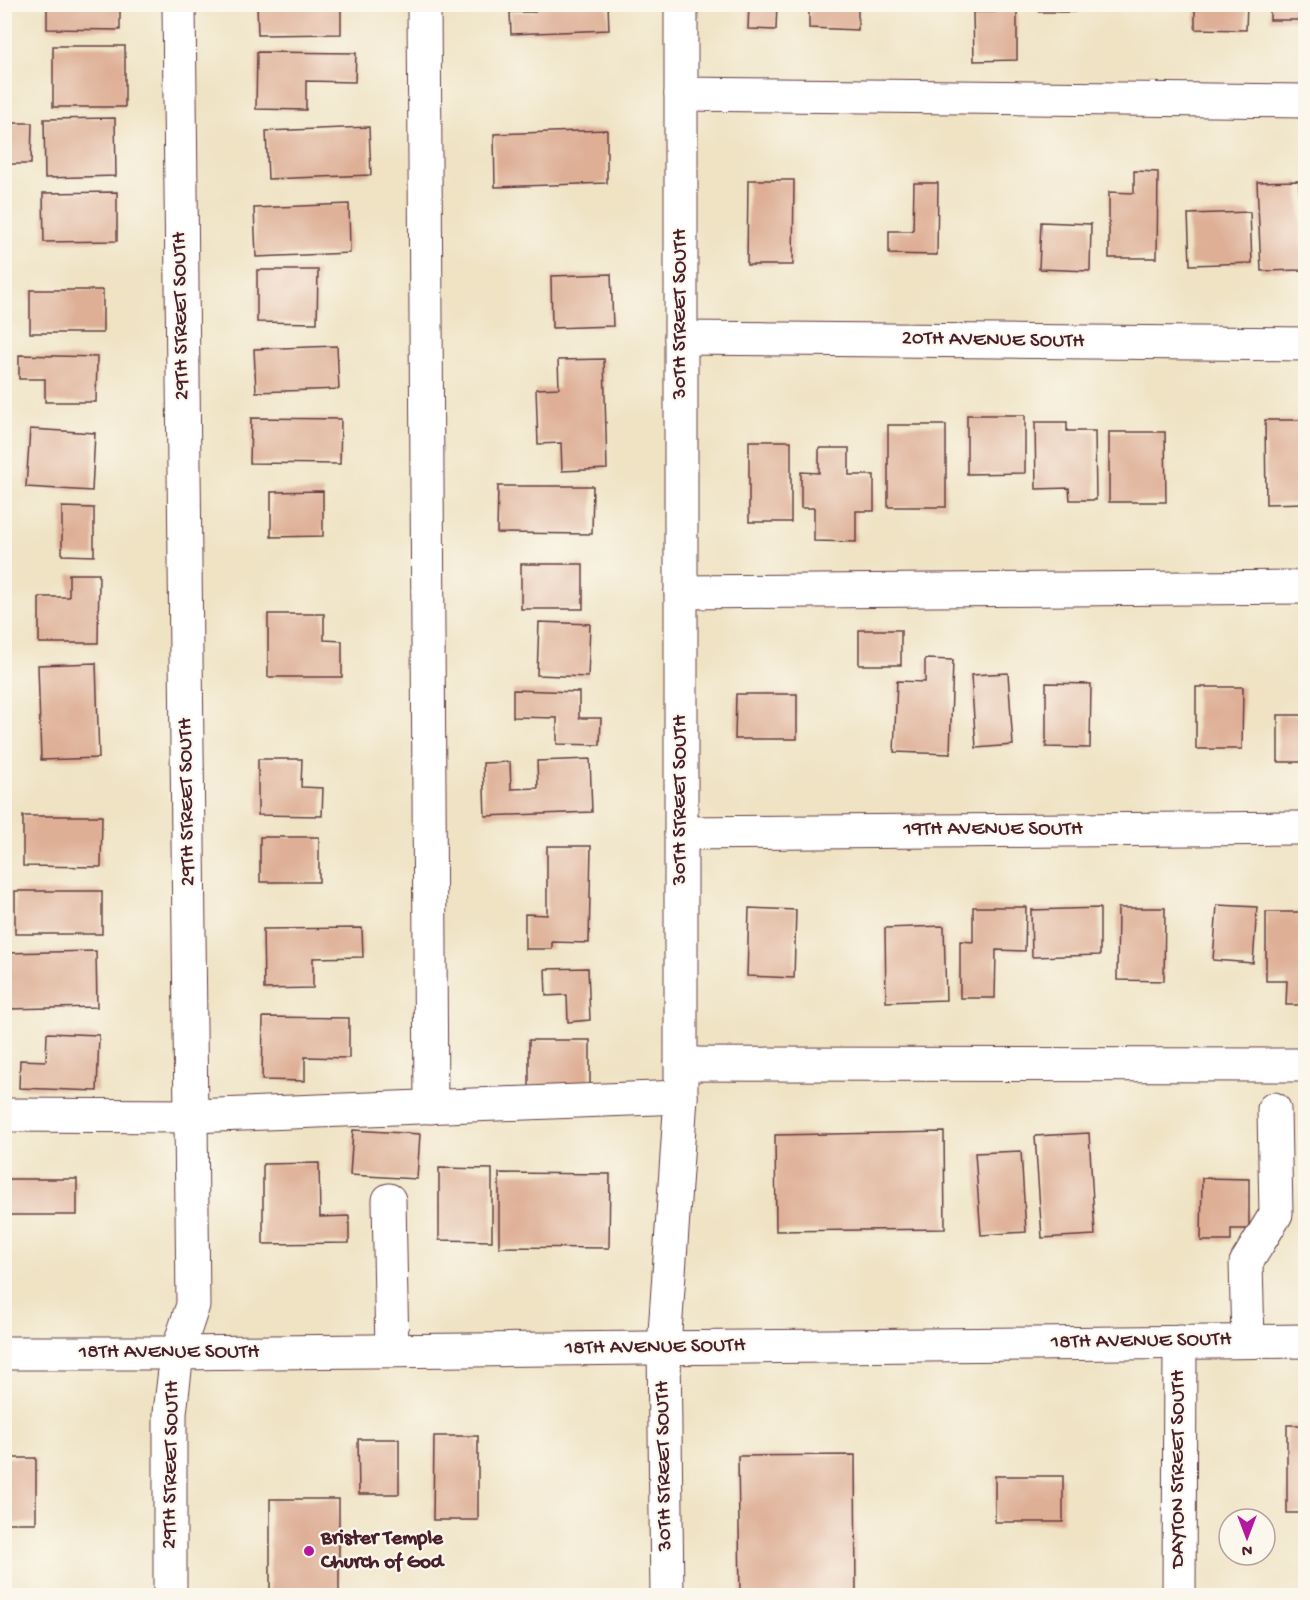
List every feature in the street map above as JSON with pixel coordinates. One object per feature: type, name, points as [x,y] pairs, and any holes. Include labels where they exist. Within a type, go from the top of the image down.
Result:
[{"type":"street","name":"29TH STREET SOUTH","points":[[170,1596],[170,1413],[177,1353],[193,1305],[179,4]]},
{"type":"street","points":[[424,4],[431,1107]]},
{"type":"street","name":"30TH STREET SOUTH","points":[[667,1596],[664,1347],[681,1097],[681,4]]},
{"type":"street","points":[[681,94],[1305,101]]},
{"type":"street","name":"20TH AVENUE SOUTH","points":[[681,338],[1305,344]]},
{"type":"street","points":[[681,592],[1305,587]]},
{"type":"street","name":"19TH AVENUE SOUTH","points":[[681,833],[1305,828]]},
{"type":"street","points":[[681,1064],[1305,1065]]},
{"type":"street","points":[[4,1115],[191,1116],[681,1097]]},
{"type":"street","points":[[1248,1341],[1246,1263],[1276,1214],[1274,1109]]},
{"type":"street","points":[[389,1200],[392,1351]]},
{"type":"street","name":"18TH AVENUE SOUTH","points":[[4,1353],[1305,1341]]},
{"type":"street","name":"DAYTON STREET SOUTH","points":[[1179,1342],[1179,1596]]},
{"type":"building","points":[[47,4],[120,4],[120,30],[47,29]]},
{"type":"building","points":[[257,4],[369,4],[369,7],[341,7],[341,34],[258,35]]},
{"type":"building","points":[[534,4],[608,4],[609,30],[511,34],[510,12],[535,12]]},
{"type":"building","points":[[749,4],[777,4],[776,30],[748,29]]},
{"type":"building","points":[[809,4],[858,4],[858,30],[809,28]]},
{"type":"building","points":[[995,4],[1017,4],[1017,60],[974,61],[973,12],[995,12]]},
{"type":"building","points":[[1039,4],[1075,4],[1075,12],[1039,12]]},
{"type":"building","points":[[1195,4],[1247,4],[1246,30],[1195,29]]},
{"type":"building","points":[[1270,4],[1306,4],[1306,20],[1270,20]]},
{"type":"building","points":[[53,46],[125,46],[125,107],[53,107]]},
{"type":"building","points":[[257,52],[356,53],[355,82],[306,81],[306,110],[256,109]]},
{"type":"building","points":[[115,118],[116,176],[45,178],[44,119]]},
{"type":"building","points":[[4,123],[32,123],[31,164],[4,164]]},
{"type":"building","points":[[369,127],[371,175],[268,179],[266,131]]},
{"type":"building","points":[[607,130],[607,183],[495,187],[494,134]]},
{"type":"building","points":[[1134,171],[1158,172],[1157,258],[1109,258],[1109,192],[1134,193]]},
{"type":"building","points":[[748,180],[794,180],[793,265],[747,265]]},
{"type":"building","points":[[1299,181],[1303,270],[1261,271],[1257,182]]},
{"type":"building","points":[[914,183],[938,183],[937,255],[889,254],[889,231],[913,231]]},
{"type":"building","points":[[117,192],[117,241],[44,242],[43,193]]},
{"type":"building","points":[[349,204],[350,253],[256,257],[254,208]]},
{"type":"building","points":[[1250,212],[1252,263],[1190,265],[1188,214]]},
{"type":"building","points":[[1041,222],[1091,224],[1090,271],[1039,269]]},
{"type":"building","points":[[257,270],[318,270],[317,323],[257,322]]},
{"type":"building","points":[[611,274],[613,326],[552,328],[551,276]]},
{"type":"building","points":[[30,290],[103,290],[103,333],[30,333]]},
{"type":"building","points":[[337,346],[339,389],[256,392],[254,349]]},
{"type":"building","points":[[19,355],[97,357],[96,402],[45,402],[45,379],[19,379]]},
{"type":"building","points":[[604,359],[607,469],[562,471],[561,443],[538,444],[536,389],[559,388],[558,360]]},
{"type":"building","points":[[967,415],[1025,415],[1025,473],[967,474]]},
{"type":"building","points":[[251,418],[341,419],[340,464],[250,463]]},
{"type":"building","points":[[1265,420],[1306,420],[1306,503],[1266,504]]},
{"type":"building","points":[[1035,422],[1067,422],[1067,431],[1095,431],[1096,500],[1070,500],[1069,488],[1036,489]]},
{"type":"building","points":[[888,425],[946,425],[946,507],[888,507]]},
{"type":"building","points":[[30,429],[95,433],[92,491],[26,487]]},
{"type":"building","points":[[1109,432],[1165,432],[1166,502],[1109,502]]},
{"type":"building","points":[[749,441],[791,441],[791,522],[749,522]]},
{"type":"building","points":[[819,448],[849,448],[849,475],[874,475],[874,511],[856,511],[856,542],[814,541],[814,508],[801,508],[801,472],[819,473]]},
{"type":"building","points":[[498,486],[593,486],[592,534],[497,533]]},
{"type":"building","points":[[323,491],[323,536],[271,537],[271,492]]},
{"type":"building","points":[[62,507],[94,508],[94,556],[62,555]]},
{"type":"building","points":[[521,564],[583,564],[583,609],[521,609]]},
{"type":"building","points":[[69,574],[99,574],[98,643],[39,643],[39,597],[69,597]]},
{"type":"building","points":[[268,614],[324,614],[324,640],[342,641],[342,677],[268,677]]},
{"type":"building","points":[[539,622],[590,624],[588,677],[537,675]]},
{"type":"building","points":[[859,630],[901,630],[901,665],[859,665]]},
{"type":"building","points":[[925,659],[953,660],[950,754],[894,752],[897,681],[925,682]]},
{"type":"building","points":[[96,663],[99,758],[41,760],[38,665]]},
{"type":"building","points":[[1008,673],[1013,745],[976,748],[971,675]]},
{"type":"building","points":[[1046,683],[1091,684],[1090,748],[1046,747]]},
{"type":"building","points":[[1196,687],[1243,687],[1242,749],[1196,749]]},
{"type":"building","points":[[513,690],[579,692],[579,718],[601,718],[600,745],[557,744],[557,718],[513,717]]},
{"type":"building","points":[[736,694],[797,694],[797,739],[735,739]]},
{"type":"building","points":[[1278,715],[1306,715],[1306,762],[1278,762]]},
{"type":"building","points":[[258,759],[302,759],[301,787],[323,788],[322,816],[258,815]]},
{"type":"building","points":[[590,759],[592,812],[485,816],[483,763],[510,762],[511,789],[538,788],[537,761]]},
{"type":"building","points":[[23,816],[102,816],[101,867],[23,866]]},
{"type":"building","points":[[260,837],[319,837],[319,882],[260,882]]},
{"type":"building","points":[[547,846],[591,846],[589,943],[552,942],[552,949],[525,949],[525,914],[547,915]]},
{"type":"building","points":[[15,891],[102,891],[102,934],[15,934]]},
{"type":"building","points":[[1217,905],[1257,907],[1253,963],[1213,960]]},
{"type":"building","points":[[973,907],[1026,907],[1025,951],[996,950],[995,998],[960,998],[960,941],[973,942]]},
{"type":"building","points":[[749,908],[796,910],[794,978],[747,976]]},
{"type":"building","points":[[1100,908],[1100,955],[1032,957],[1031,910]]},
{"type":"building","points":[[1118,908],[1165,908],[1164,981],[1117,980]]},
{"type":"building","points":[[1266,912],[1306,912],[1306,1005],[1286,1005],[1287,981],[1266,981]]},
{"type":"building","points":[[944,926],[946,1000],[886,1002],[885,928]]},
{"type":"building","points":[[362,928],[363,957],[313,958],[313,988],[264,989],[263,929]]},
{"type":"building","points":[[96,951],[97,1007],[7,1009],[5,953]]},
{"type":"building","points":[[588,968],[590,1020],[568,1022],[567,995],[546,996],[545,969]]},
{"type":"building","points":[[263,1017],[349,1018],[349,1058],[305,1057],[305,1081],[262,1080]]},
{"type":"building","points":[[47,1033],[99,1035],[97,1091],[19,1088],[20,1060],[46,1061]]},
{"type":"building","points":[[529,1040],[590,1040],[590,1095],[529,1095]]},
{"type":"building","points":[[353,1130],[420,1134],[417,1179],[350,1175]]},
{"type":"building","points":[[944,1132],[945,1229],[776,1231],[775,1135]]},
{"type":"building","points":[[1089,1133],[1095,1235],[1042,1238],[1035,1136]]},
{"type":"building","points":[[1021,1151],[1026,1232],[981,1235],[975,1153]]},
{"type":"building","points":[[319,1163],[320,1217],[349,1216],[349,1243],[263,1244],[263,1164]]},
{"type":"building","points":[[439,1168],[492,1169],[492,1241],[439,1240]]},
{"type":"building","points":[[499,1173],[610,1174],[609,1248],[499,1247]]},
{"type":"building","points":[[1202,1178],[1249,1179],[1249,1229],[1231,1229],[1231,1241],[1201,1241]]},
{"type":"building","points":[[4,1179],[77,1179],[77,1215],[4,1215]]},
{"type":"building","points":[[1287,1425],[1306,1425],[1306,1513],[1287,1513]]},
{"type":"building","points":[[434,1436],[478,1436],[478,1520],[433,1520]]},
{"type":"building","points":[[358,1439],[399,1439],[399,1494],[359,1494]]},
{"type":"building","points":[[855,1455],[856,1596],[740,1596],[738,1456]]},
{"type":"building","points":[[4,1458],[36,1458],[36,1523],[4,1523]]},
{"type":"building","points":[[995,1476],[1063,1476],[1063,1522],[995,1522]]},
{"type":"building","points":[[270,1499],[339,1499],[339,1596],[270,1596]]},
{"type":"place","name":"Brister Temple Church of God","points":[[309,1551]]}]
